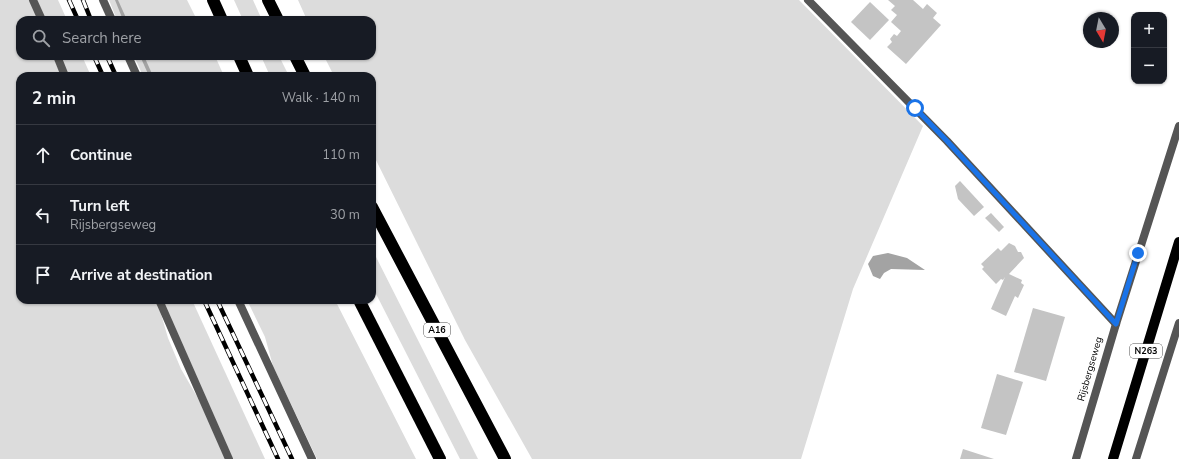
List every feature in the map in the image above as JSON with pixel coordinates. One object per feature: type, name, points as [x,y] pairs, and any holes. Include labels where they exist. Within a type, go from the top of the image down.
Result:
[{"type":"highway","points":[[213,0],[220,16]]},
{"type":"highway","points":[[268,0],[276,16]]},
{"type":"highway","points":[[241,60],[246,72]]},
{"type":"highway","points":[[298,60],[303,72]]},
{"type":"highway","name":"A16","points":[[376,215],[504,459]]},
{"type":"highway","points":[[361,304],[440,459]]},
{"type":"main road","name":"N263","points":[[1113,459],[1179,242]]},
{"type":"street","points":[[33,0],[40,16]]},
{"type":"street","points":[[103,0],[110,16]]},
{"type":"street","points":[[808,0],[947,141],[1116,324]]},
{"type":"street","points":[[59,60],[63,72]]},
{"type":"street","points":[[130,60],[135,72]]},
{"type":"street","name":"Rijsbergseweg","points":[[1076,459],[1116,324],[1179,126]]},
{"type":"street","points":[[161,304],[229,459]]},
{"type":"street","points":[[240,304],[312,459]]},
{"type":"street","points":[[1136,459],[1179,323]]},
{"type":"shaded area","points":[[0,0],[30,0],[36,16],[16,16],[16,60],[55,60],[59,72],[16,72],[16,304],[157,304],[168,338],[181,369],[199,400],[225,459],[0,459]]},
{"type":"shaded area","points":[[37,0],[58,0],[65,16],[44,16]]},
{"type":"shaded area","points":[[109,0],[187,0],[195,16],[115,16]]},
{"type":"shaded area","points":[[115,0],[118,0],[125,16],[121,16]]},
{"type":"shaded area","points":[[234,0],[253,0],[260,16],[241,16]]},
{"type":"shaded area","points":[[298,0],[799,0],[923,126],[853,289],[801,459],[532,459],[465,340],[376,160],[376,72],[332,72],[326,60],[376,60],[376,16],[305,16]]},
{"type":"shaded area","points":[[62,60],[84,60],[89,72],[67,72]]},
{"type":"shaded area","points":[[136,60],[217,60],[222,72],[141,72]]},
{"type":"shaded area","points":[[142,60],[146,60],[151,72],[147,72]]},
{"type":"shaded area","points":[[263,60],[281,60],[287,72],[268,72]]},
{"type":"shaded area","points":[[888,253],[907,258],[925,270],[891,269],[884,273],[880,279],[873,276],[868,264],[873,256]]},
{"type":"shaded area","points":[[376,257],[478,459],[460,459],[376,294]]},
{"type":"shaded area","points":[[165,304],[194,304],[265,459],[233,459]]},
{"type":"shaded area","points":[[249,304],[337,304],[416,459],[317,459],[273,366],[265,337]]},
{"type":"building","points":[[888,0],[913,0],[923,9],[927,4],[937,13],[933,18],[941,25],[906,64],[887,47],[892,42],[890,39],[894,34],[897,36],[901,31],[891,22],[897,15],[891,10],[895,6]]},
{"type":"building","points":[[870,2],[889,20],[870,40],[851,22]]},
{"type":"building","points":[[960,181],[984,207],[974,216],[958,199],[955,186]]},
{"type":"building","points":[[991,213],[1004,227],[999,232],[985,218]]},
{"type":"building","points":[[1009,243],[1015,246],[1018,252],[1021,252],[1024,258],[1009,274],[1022,280],[1021,283],[1024,285],[1018,298],[1015,296],[1006,316],[991,309],[1005,277],[996,284],[982,269],[984,267],[981,264],[998,248],[1001,251]]},
{"type":"building","points":[[1033,308],[1065,317],[1046,381],[1014,372]]},
{"type":"building","points":[[997,374],[1023,382],[1006,435],[981,428]]},
{"type":"building","points":[[963,449],[994,459],[960,459]]},
{"type":"railway","points":[[69,0],[76,16]]},
{"type":"railway","points":[[83,0],[89,16]]},
{"type":"railway","points":[[96,60],[101,72]]},
{"type":"railway","points":[[109,60],[114,72]]},
{"type":"railway","points":[[206,304],[278,459]]},
{"type":"railway","points":[[219,304],[292,459]]},
{"type":"route","points":[[915,108],[1116,324],[1138,253]]}]
